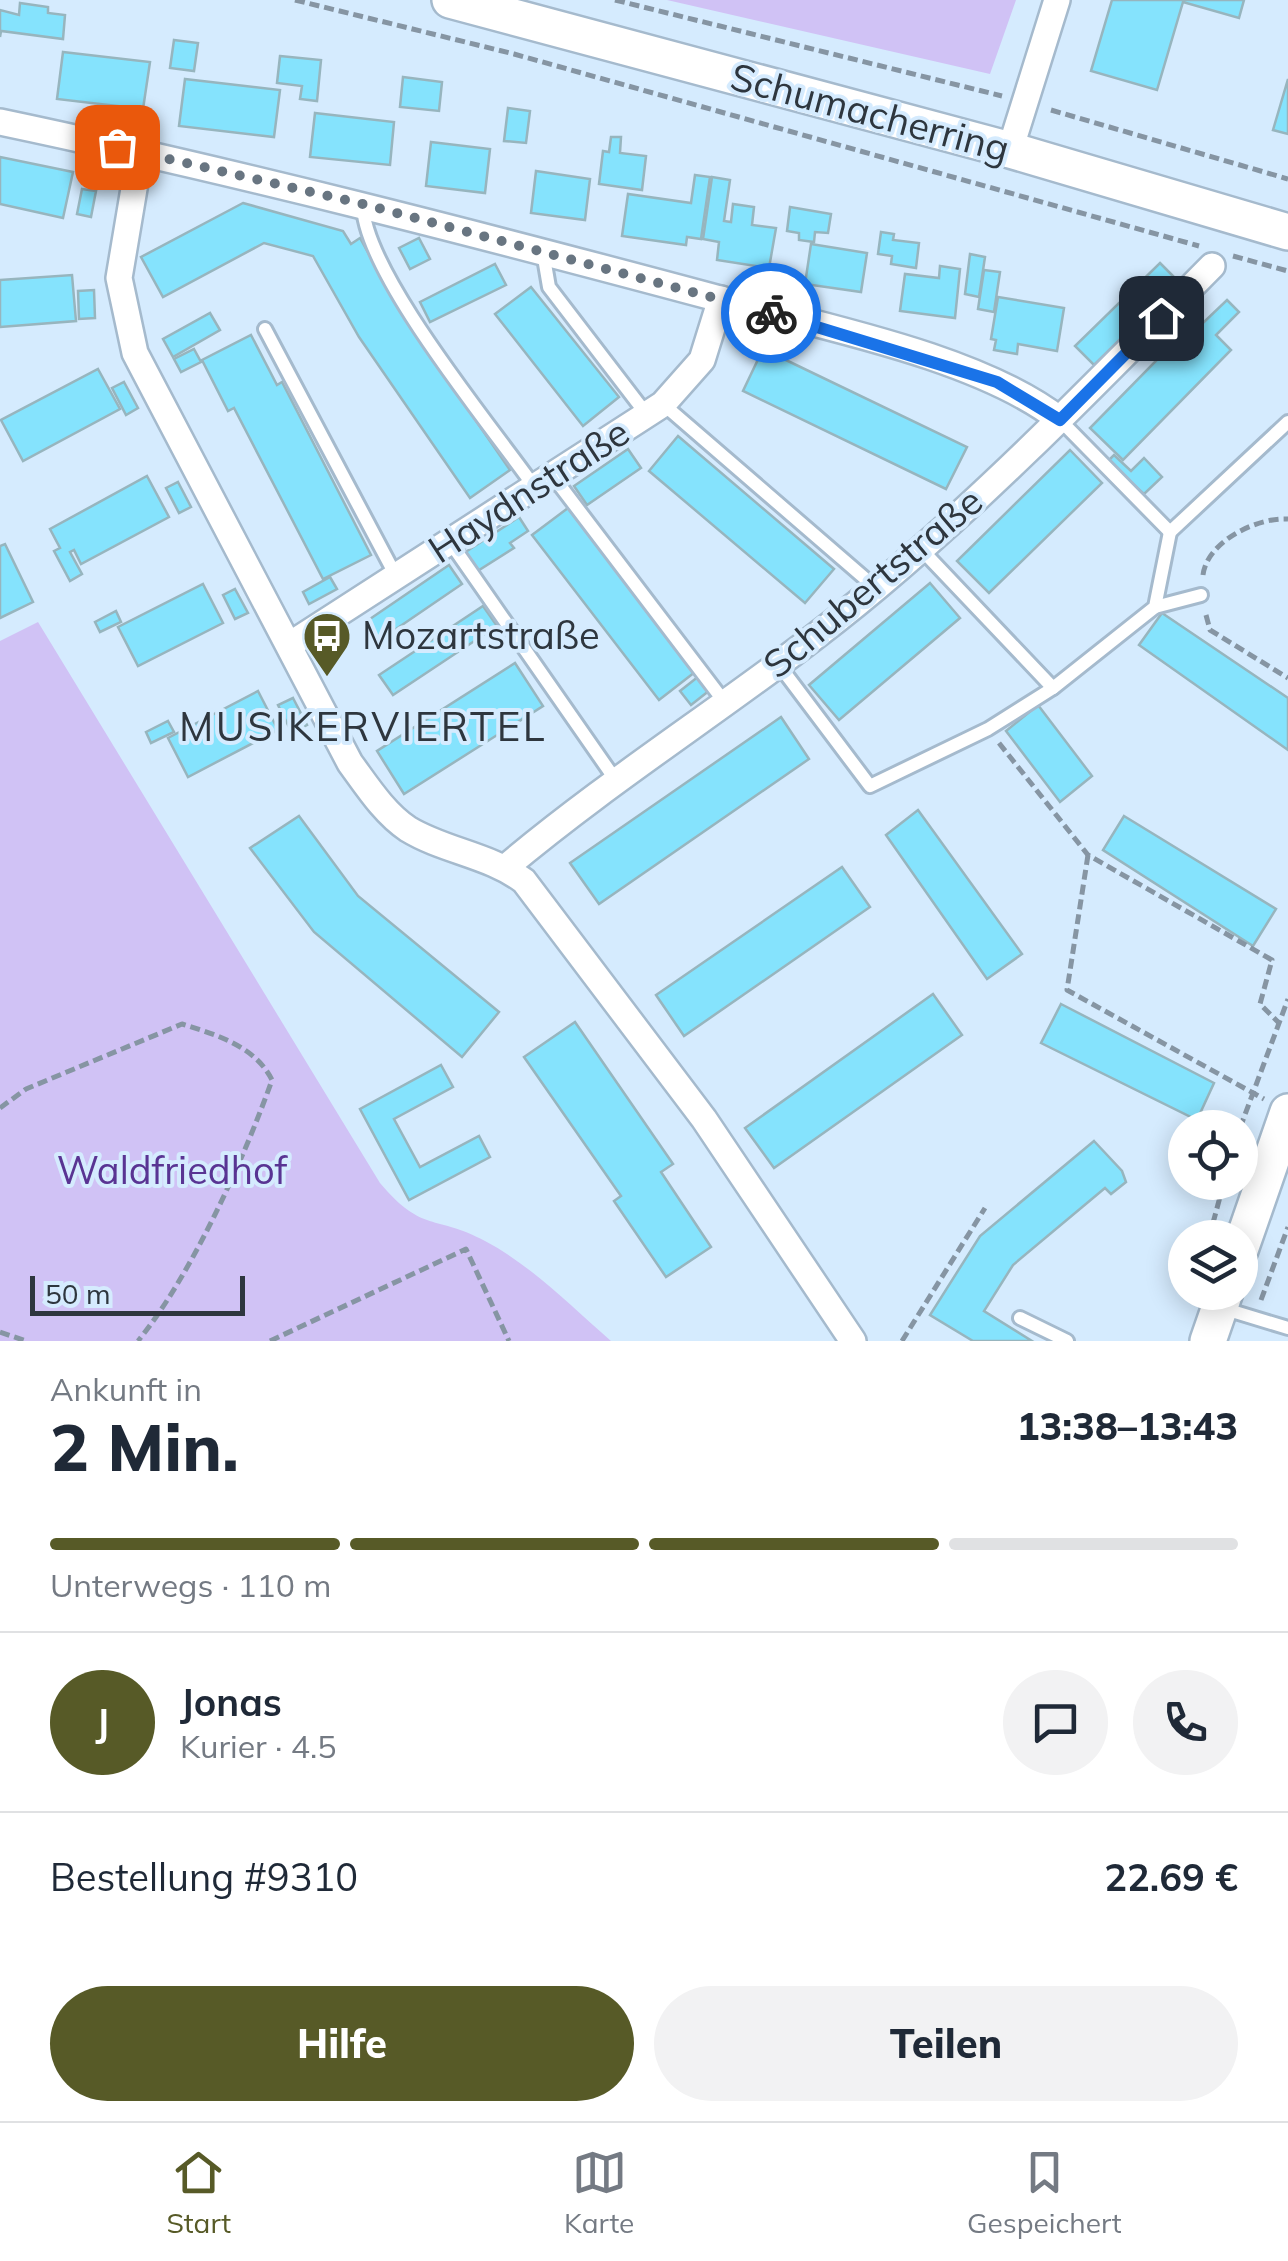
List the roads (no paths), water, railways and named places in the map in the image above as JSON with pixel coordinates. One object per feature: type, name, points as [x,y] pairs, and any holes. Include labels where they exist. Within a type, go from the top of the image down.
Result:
[{"type":"main road","name":"Schumacherring","points":[[450,0],[1010,150],[1288,232]]},
{"type":"main road","points":[[1251,1220],[1288,1113]]},
{"type":"main road","points":[[1208,1341],[1219,1310]]},
{"type":"street","points":[[1010,150],[1022,101],[1057,0]]},
{"type":"street","points":[[0,122],[363,204],[721,299],[962,369],[1021,393],[1060,420]]},
{"type":"street","points":[[140,153],[119,278],[126,325],[135,352],[350,764],[376,800],[409,829],[506,867],[524,880],[692,1104],[852,1341]]},
{"type":"street","name":"Schubertstraße","points":[[506,867],[876,588],[1060,420],[1213,256]]},
{"type":"street","name":"Haydnstraße","points":[[290,644],[655,410],[702,360],[721,299]]},
{"type":"lane","points":[[363,204],[368,238],[410,310],[542,480],[726,704]]},
{"type":"lane","points":[[543,251],[549,288],[655,410],[876,588]]},
{"type":"lane","points":[[265,329],[397,578]]},
{"type":"lane","points":[[1060,420],[1170,532]]},
{"type":"lane","points":[[1155,607],[1170,532],[1288,422]]},
{"type":"lane","points":[[450,542],[617,782]]},
{"type":"lane","points":[[921,549],[1053,688]]},
{"type":"lane","points":[[780,664],[870,786],[988,729],[1053,688],[1155,607],[1201,595]]},
{"type":"lane","points":[[1240,1310],[1288,1328]]},
{"type":"lane","points":[[1020,1318],[1068,1341]]},
{"type":"place","name":"Mozartstraße","points":[[327,678]]},
{"type":"district","name":"MUSIKERVIERTEL","points":[[363,727]]},
{"type":"park label","name":"Waldfriedhof","points":[[172,1171]]}]
